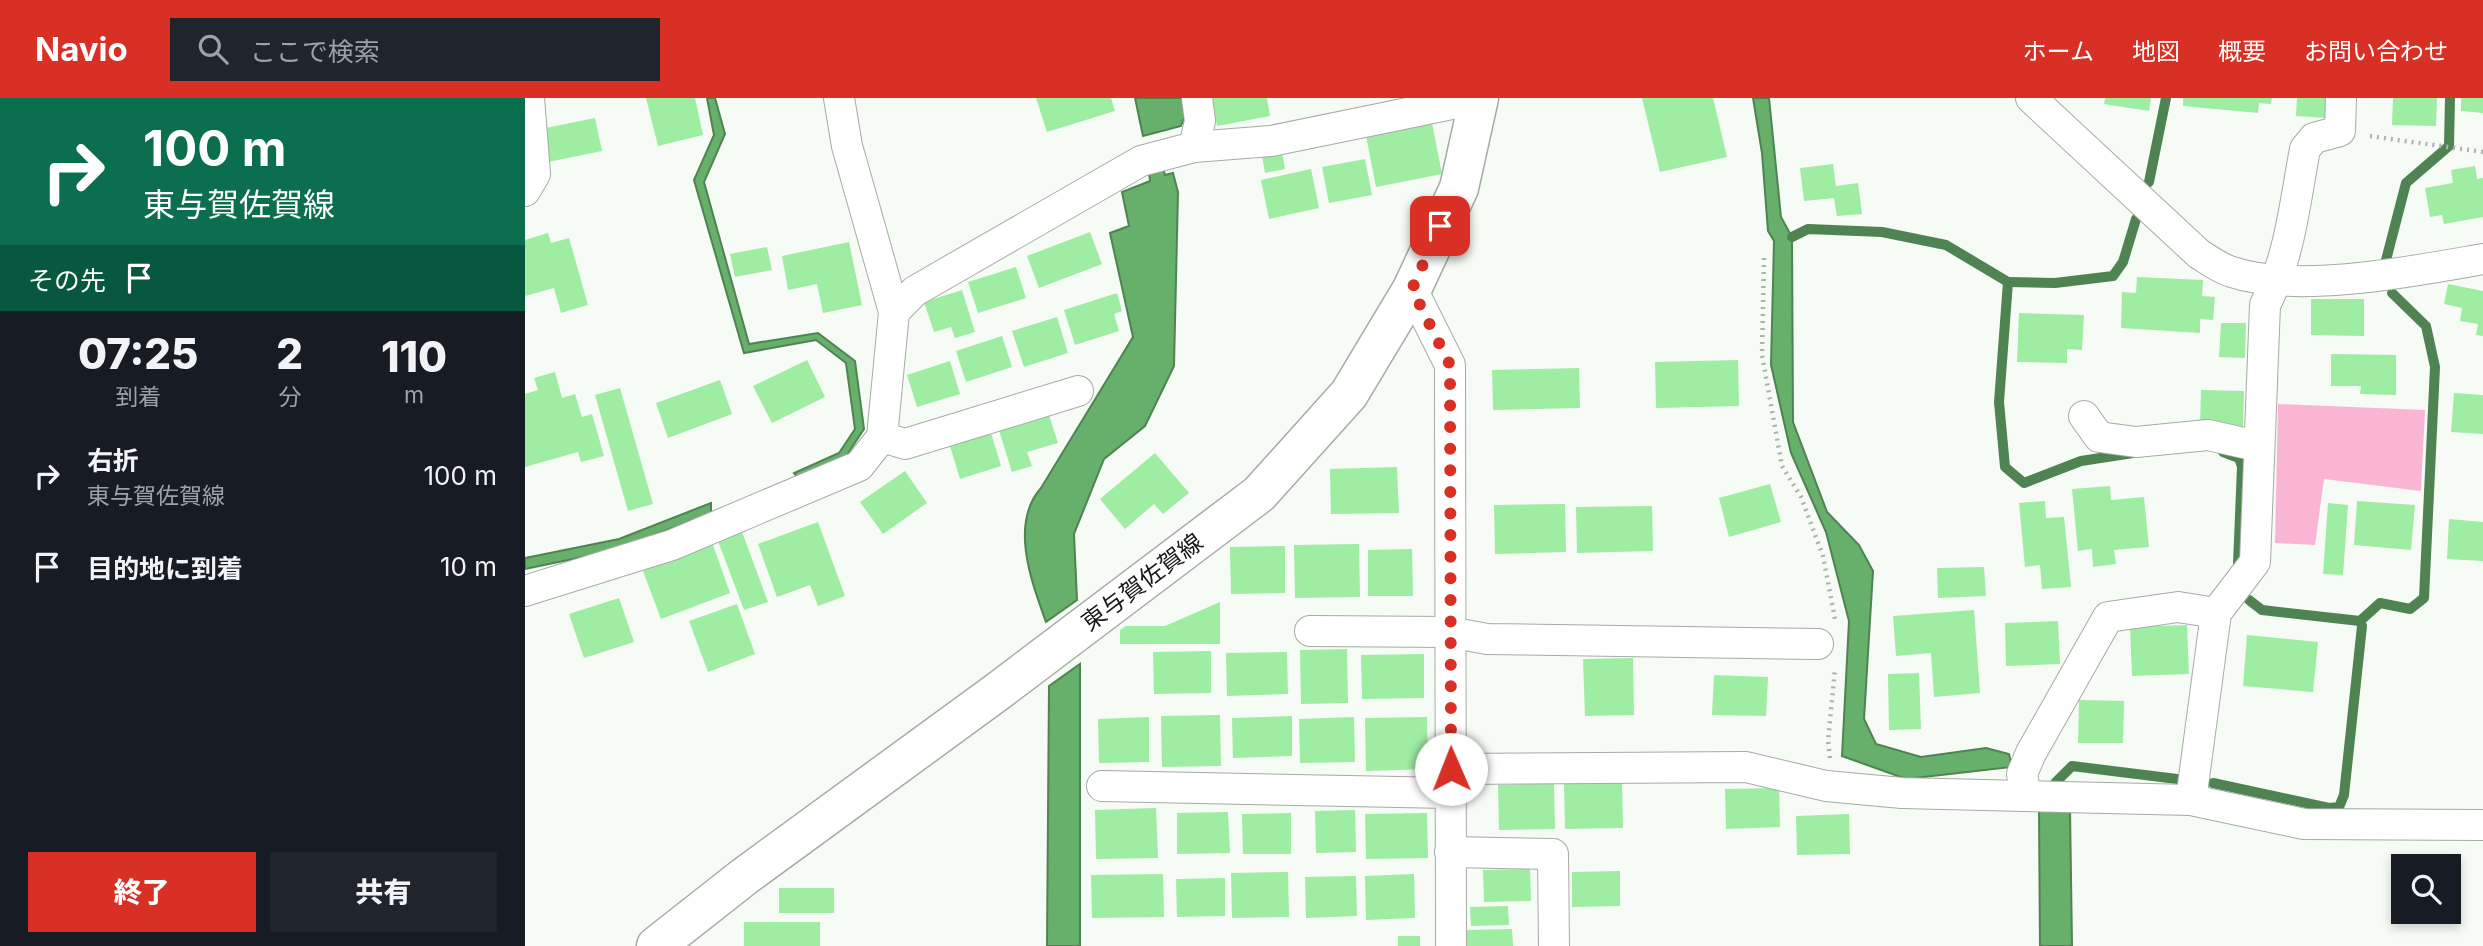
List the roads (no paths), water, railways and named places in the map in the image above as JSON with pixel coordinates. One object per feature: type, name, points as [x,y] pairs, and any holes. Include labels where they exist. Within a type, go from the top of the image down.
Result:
[{"type":"main road","name":"東与賀佐賀線","points":[[656,946],[744,876],[997,692],[1259,494],[1349,394],[1412,289],[1459,188],[1480,98]]},
{"type":"street","points":[[525,191],[535,174],[529,98]]},
{"type":"street","points":[[525,591],[672,545],[836,478],[859,466],[882,437],[894,312],[847,146],[839,98]]},
{"type":"street","points":[[1194,147],[1200,121],[1197,98]]},
{"type":"street","points":[[894,312],[915,291],[1141,162],[1194,147],[1271,141],[1480,98]]},
{"type":"street","points":[[2031,98],[2199,254],[2231,272],[2277,281],[2389,275],[2483,259]]},
{"type":"street","points":[[2191,800],[2216,613],[2255,562],[2257,446],[2265,305],[2277,281],[2305,149],[2314,138],[2340,131],[2341,98]]},
{"type":"street","points":[[1412,289],[1450,365],[1451,946]]},
{"type":"street","points":[[882,437],[905,444],[1078,391]]},
{"type":"street","points":[[2084,416],[2099,437],[2136,442],[2208,435],[2257,446]]},
{"type":"street","points":[[2026,796],[2022,774],[2031,753],[2108,617],[2178,607],[2216,613]]},
{"type":"street","points":[[1310,631],[1449,632],[1487,639],[1830,641]]},
{"type":"street","points":[[1102,786],[1450,781],[1746,767],[1832,787],[1902,793],[2191,800],[2304,824],[2483,825]]},
{"type":"street","points":[[1450,852],[1553,854],[1554,946]]},
{"type":"waterway","points":[[2149,182],[2166,98]]},
{"type":"waterway","points":[[2385,264],[2406,183],[2449,146],[2450,98]]},
{"type":"waterway","points":[[2008,282],[2055,283],[2113,276],[2123,262],[2136,219]]},
{"type":"waterway","points":[[1792,237],[1808,229],[1882,232],[1946,245],[2008,282],[1999,402],[2005,467],[2024,483],[2081,461],[2133,453]]},
{"type":"waterway","points":[[2360,621],[2380,603],[2410,609],[2424,598],[2435,367],[2426,326],[2392,293]]},
{"type":"waterway","points":[[2223,452],[2239,458],[2242,467],[2238,564]]},
{"type":"waterway","points":[[2213,783],[2329,808],[2339,807],[2344,795],[2362,626],[2360,621],[2262,610],[2249,600]]},
{"type":"waterway","points":[[2055,783],[2072,766],[2177,779]]}]
